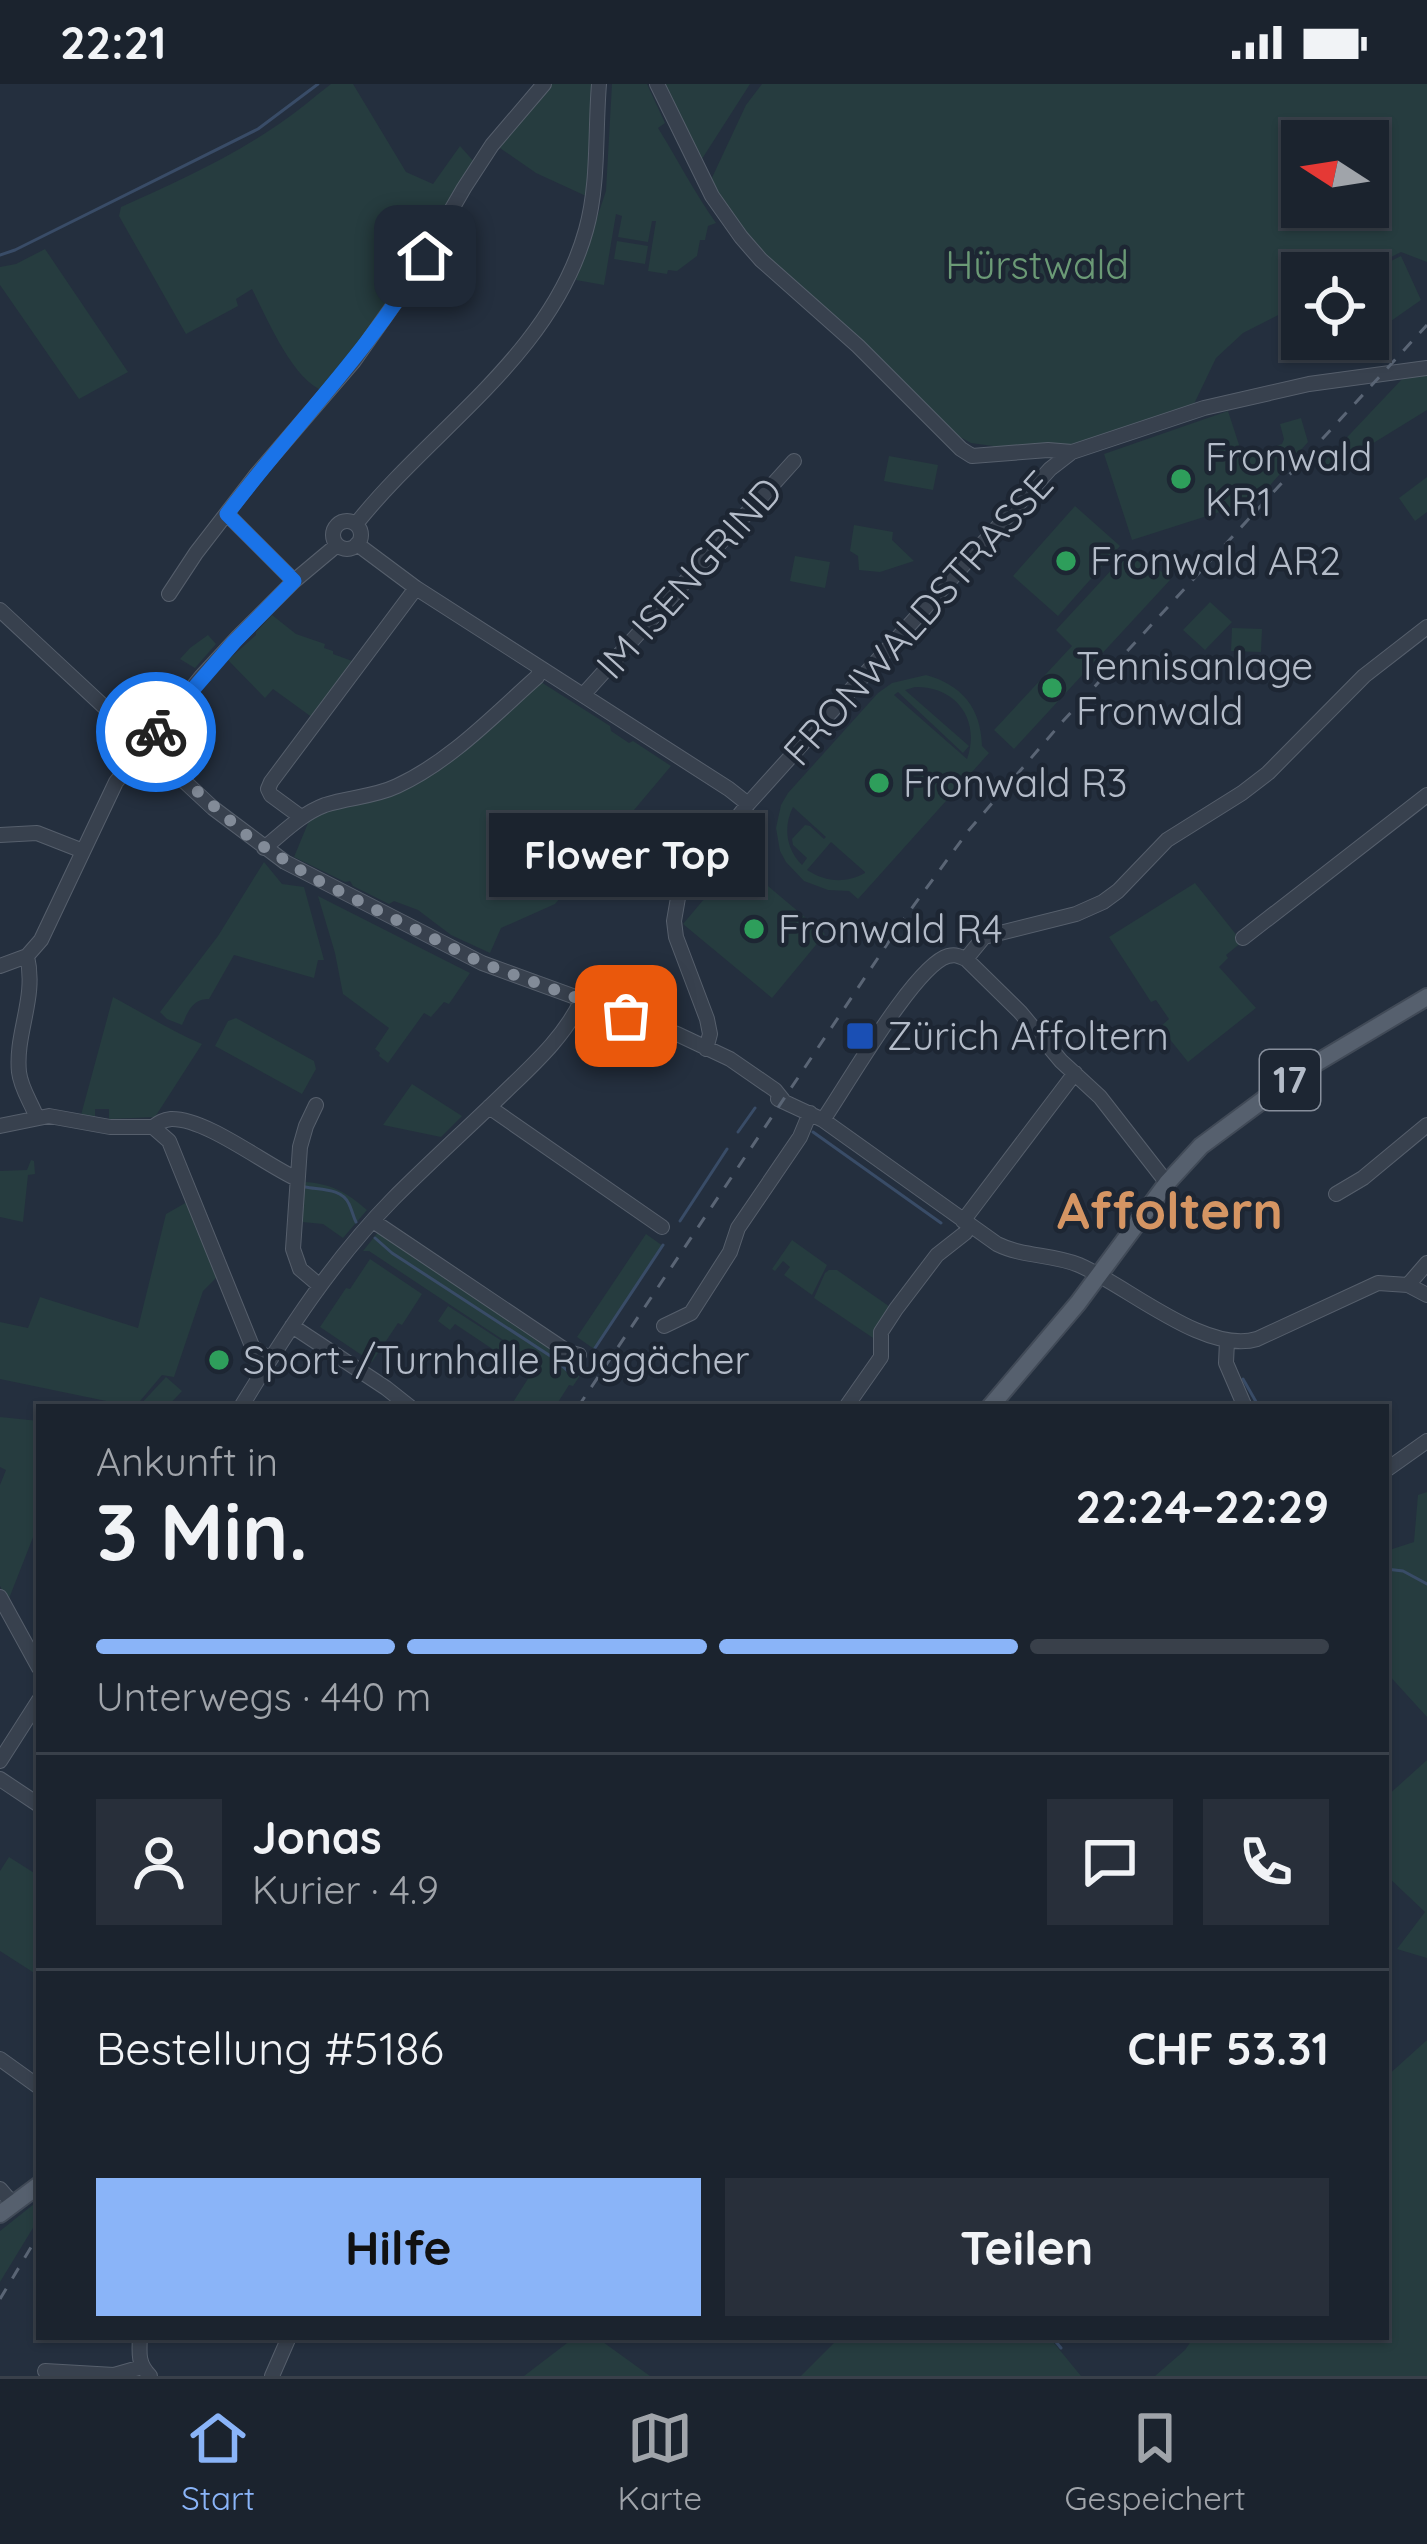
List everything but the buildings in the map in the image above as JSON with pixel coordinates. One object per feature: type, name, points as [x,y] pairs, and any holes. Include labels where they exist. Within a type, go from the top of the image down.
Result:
[{"type":"main road","name":"17","points":[[992,1404],[1201,1146],[1267,1095],[1427,997]]},
{"type":"main road","points":[[6,2209],[36,2188]]},
{"type":"street","points":[[169,594],[227,514],[354,361],[409,283],[492,145],[544,84]]},
{"type":"street","points":[[356,524],[518,355],[558,296],[588,226],[599,84]]},
{"type":"street","points":[[657,84],[705,182],[761,260],[871,358],[962,449],[972,456],[1072,452]]},
{"type":"street","name":"FRONWALDSTRASSE","points":[[706,1049],[709,1029],[676,937],[675,904],[685,882],[748,804],[1042,478],[1072,452],[1204,408],[1273,391],[1427,368]]},
{"type":"street","name":"IM ISENGRIND","points":[[583,695],[794,460]]},
{"type":"street","points":[[227,514],[294,581]]},
{"type":"street","points":[[345,521],[356,524],[357,544],[345,549],[337,545],[335,527],[345,521]]},
{"type":"street","points":[[357,544],[416,588],[748,804]]},
{"type":"street","points":[[0,966],[27,956],[41,940],[116,782],[234,642],[337,545]]},
{"type":"street","points":[[301,817],[271,795],[271,782],[416,588]]},
{"type":"street","points":[[0,610],[213,808],[263,848],[482,963],[677,1034],[730,1059],[783,1100],[816,1116],[1009,1250],[1064,1260],[1227,1341],[1257,1339],[1367,1286],[1388,1282],[1427,1295]]},
{"type":"street","points":[[966,958],[984,937],[1076,914],[1103,902],[1166,840],[1268,773],[1364,676],[1427,627]]},
{"type":"street","points":[[263,848],[301,817],[398,785],[428,768],[457,748],[542,669]]},
{"type":"street","points":[[1243,938],[1427,795]]},
{"type":"street","points":[[0,836],[37,833],[83,851]]},
{"type":"street","points":[[27,956],[30,990],[19,1069],[22,1088],[37,1118]]},
{"type":"street","points":[[664,1327],[691,1313],[730,1252],[739,1228],[800,1137],[914,984],[946,956],[966,958],[1100,1097],[1167,1183]]},
{"type":"street","points":[[243,1404],[320,1286],[373,1221],[542,1058],[582,999]]},
{"type":"street","points":[[848,1404],[880,1357],[881,1331],[937,1255],[965,1233],[1076,1073]]},
{"type":"street","points":[[316,1105],[300,1147],[294,1256],[304,1274],[320,1286]]},
{"type":"street","points":[[489,1107],[662,1227]]},
{"type":"street","points":[[0,1126],[49,1116],[110,1126],[153,1126],[176,1119],[225,1137],[297,1179]]},
{"type":"street","points":[[1336,1194],[1427,1125]]},
{"type":"street","points":[[153,1126],[169,1141],[252,1346],[270,1360]]},
{"type":"street","points":[[373,1221],[579,1355]]},
{"type":"street","points":[[1408,1285],[1427,1263]]},
{"type":"street","points":[[292,1326],[406,1404]]},
{"type":"street","points":[[1227,1341],[1226,1363],[1243,1404]]},
{"type":"street","points":[[1389,1468],[1427,1441]]},
{"type":"street","points":[[0,1597],[36,1663]]},
{"type":"street","points":[[0,1761],[36,1705]]},
{"type":"street","points":[[0,1779],[36,1803]]},
{"type":"street","points":[[0,2060],[36,2085]]},
{"type":"street","points":[[0,2188],[6,2209]]},
{"type":"street","points":[[44,2371],[146,2372],[139,2357],[140,2340]]},
{"type":"street","points":[[272,2376],[288,2340]]},
{"type":"green space","points":[[331,84],[353,84],[406,172],[433,184],[460,146],[476,164],[406,283],[324,391],[292,362],[252,289],[236,299],[238,306],[186,334],[119,216],[121,207],[260,136]]},
{"type":"green space","points":[[548,84],[593,84],[586,196],[536,173],[497,146]]},
{"type":"green space","points":[[612,84],[647,84],[665,123],[658,128],[716,223],[708,226],[697,256],[667,274],[648,271],[656,221],[652,221],[648,242],[618,237],[622,216],[616,214],[604,285],[576,280],[606,191]]},
{"type":"green space","points":[[663,84],[750,84],[700,162]]},
{"type":"green space","name":"Hürstwald","points":[[762,84],[1427,84],[1427,262],[1401,252],[1389,258],[1389,252],[1281,252],[1281,314],[1243,333],[1216,358],[1194,404],[1068,446],[994,451],[993,446],[971,443],[951,432],[744,235],[710,182],[746,105]]},
{"type":"green space","points":[[617,241],[648,246],[645,264],[614,259]]},
{"type":"green space","points":[[45,249],[128,372],[79,399],[0,285],[0,267]]},
{"type":"green space","points":[[1401,256],[1421,300],[1389,322],[1389,262]]},
{"type":"green space","points":[[1427,375],[1427,410],[1323,474],[1318,468],[1404,377]]},
{"type":"green space","name":"Fronwald KR1","points":[[1228,411],[1243,457],[1282,444],[1280,424],[1301,418],[1308,442],[1257,500],[1132,540],[1104,454]]},
{"type":"green space","points":[[889,456],[938,465],[933,490],[884,481]]},
{"type":"green space","points":[[1427,477],[1427,512],[1415,521],[1399,498]]},
{"type":"green space","name":"Fronwald AR2","points":[[1075,506],[1120,546],[1058,616],[1013,576]]},
{"type":"green space","points":[[854,525],[893,532],[892,540],[914,561],[880,572],[859,570],[858,556],[850,551]]},
{"type":"green space","name":"Tennisanlage Fronwald","points":[[1128,552],[1141,564],[1147,558],[1170,580],[1014,749],[994,730],[1072,646],[1056,630]]},
{"type":"green space","points":[[795,556],[830,562],[825,588],[790,581]]},
{"type":"green space","points":[[1210,602],[1232,622],[1205,650],[1183,630]]},
{"type":"green space","points":[[272,615],[296,634],[355,662],[313,718],[273,689],[265,698],[228,660]]},
{"type":"green space","points":[[1232,628],[1262,629],[1261,652],[1231,651]]},
{"type":"green space","points":[[208,635],[216,644],[195,668],[180,659],[190,648]]},
{"type":"green space","name":"Fronwald R3","points":[[926,675],[950,685],[973,709],[982,746],[989,753],[858,899],[849,891],[804,881],[780,851],[776,828],[788,793],[892,683]],"holes":[[[905,690],[942,692],[962,708],[971,731],[970,745],[967,759],[894,695],[898,692],[963,753],[969,746]],[[793,807],[826,837],[805,825],[792,839],[807,858],[802,865],[789,845]],[[831,842],[865,873],[835,880],[807,870]]]},
{"type":"green space","points":[[541,682],[671,766],[555,904],[501,928],[490,953],[451,935],[418,910],[394,901],[389,904],[294,857],[311,816],[378,797]]},
{"type":"green space","name":"Fronwald R4","points":[[737,860],[825,934],[772,998],[683,924]]},
{"type":"green space","points":[[264,862],[282,884],[304,887],[324,960],[318,960],[314,978],[234,955],[209,999],[195,1004],[182,1025],[167,1019],[160,1012],[218,936]]},
{"type":"green space","points":[[1195,883],[1242,942],[1219,967],[1256,1008],[1188,1062],[1160,1027],[1169,1019],[1156,1000],[1151,1002],[1109,937]]},
{"type":"green space","points":[[318,896],[470,973],[449,1004],[444,1002],[431,1017],[424,1013],[388,1063],[375,1049],[389,1028],[343,994]]},
{"type":"green space","points":[[113,997],[202,1044],[155,1117],[109,1119],[109,1109],[95,1109],[95,1119],[81,1115]]},
{"type":"green space","points":[[236,1018],[314,1061],[316,1069],[302,1094],[215,1046],[228,1021]]},
{"type":"green space","points":[[412,1084],[462,1116],[441,1137],[383,1125]]},
{"type":"green space","points":[[31,1160],[35,1174],[28,1175],[23,1222],[0,1217],[0,1171],[27,1170]]},
{"type":"green space","points":[[304,1182],[338,1190],[367,1210],[343,1238],[323,1224],[302,1222]]},
{"type":"green space","points":[[187,1202],[218,1276],[203,1291],[174,1377],[162,1375],[138,1404],[0,1379],[0,1322],[28,1328],[40,1297],[138,1328],[166,1214]]},
{"type":"green space","points":[[379,1231],[585,1368],[557,1404],[512,1404],[538,1363],[363,1251]]},
{"type":"green space","points":[[646,1234],[663,1246],[594,1349],[577,1337]]},
{"type":"green space","points":[[792,1240],[827,1265],[812,1295],[784,1275],[790,1267],[783,1261],[772,1269]]},
{"type":"green space","points":[[370,1259],[422,1294],[372,1362],[320,1327]]},
{"type":"green space","points":[[829,1270],[837,1270],[893,1309],[879,1342],[814,1298]]},
{"type":"green space","points":[[448,1306],[534,1362],[527,1372],[455,1324],[450,1330],[438,1321]]},
{"type":"green space","points":[[166,1377],[182,1391],[170,1404],[141,1404]]},
{"type":"green space","points":[[0,1417],[36,1421],[36,1530],[8,1601],[0,1586],[0,1485],[6,1470],[0,1467]]},
{"type":"green space","points":[[1427,1492],[1427,1717],[1389,1675],[1389,1550],[1414,1542],[1418,1495]]},
{"type":"green space","points":[[1427,1760],[1427,1958],[1397,1949],[1425,1912],[1389,1878],[1389,1794]]},
{"type":"green space","points":[[9,1857],[36,1874],[36,1974],[0,1951],[0,1871]]},
{"type":"green space","points":[[1427,2040],[1427,2376],[1155,2376],[1192,2340],[1389,2340],[1389,2074]]},
{"type":"green space","points":[[36,2202],[36,2223],[0,2282],[0,2231]]},
{"type":"green space","points":[[571,2340],[600,2340],[650,2376],[524,2376]]},
{"type":"green space","points":[[837,2340],[1051,2340],[1081,2376],[801,2376]]},
{"type":"waterway","points":[[0,255],[258,129],[318,84]]},
{"type":"waterway","points":[[738,1132],[755,1108]]},
{"type":"waterway","points":[[813,1132],[941,1223]]},
{"type":"waterway","points":[[680,1221],[727,1149]]},
{"type":"waterway","points":[[305,1187],[341,1195],[356,1222]]},
{"type":"waterway","points":[[375,1238],[570,1373],[579,1372]]},
{"type":"waterway","points":[[595,1348],[663,1245]]},
{"type":"waterway","points":[[1243,1379],[1257,1404]]},
{"type":"waterway","points":[[1389,1569],[1427,1584]]},
{"type":"waterway","points":[[1054,2340],[1061,2348]]},
{"type":"railway","points":[[580,1404],[906,916],[969,830],[1427,325]]},
{"type":"railway","points":[[0,2299],[36,2239]]},
{"type":"way so far","points":[[156,732],[146,746],[213,808],[285,862],[482,963],[626,1016]]},
{"type":"place","name":"Fronwald KR1","points":[[1181,479]]},
{"type":"place","name":"Fronwald AR2","points":[[1066,561]]},
{"type":"place","name":"Tennisanlage Fronwald","points":[[1052,688]]},
{"type":"place","name":"Fronwald R3","points":[[879,783]]},
{"type":"place","name":"Fronwald R4","points":[[754,929]]},
{"type":"place","name":"Flower Top","points":[[626,1016]]},
{"type":"place","name":"Zürich Affoltern","points":[[860,1036]]},
{"type":"place","name":"Sport-/Turnhalle Ruggächer","points":[[219,1360]]},
{"type":"district","name":"Affoltern","points":[[1170,1211]]},
{"type":"route","points":[[156,732],[294,581],[227,514],[354,361],[425,256]]}]
